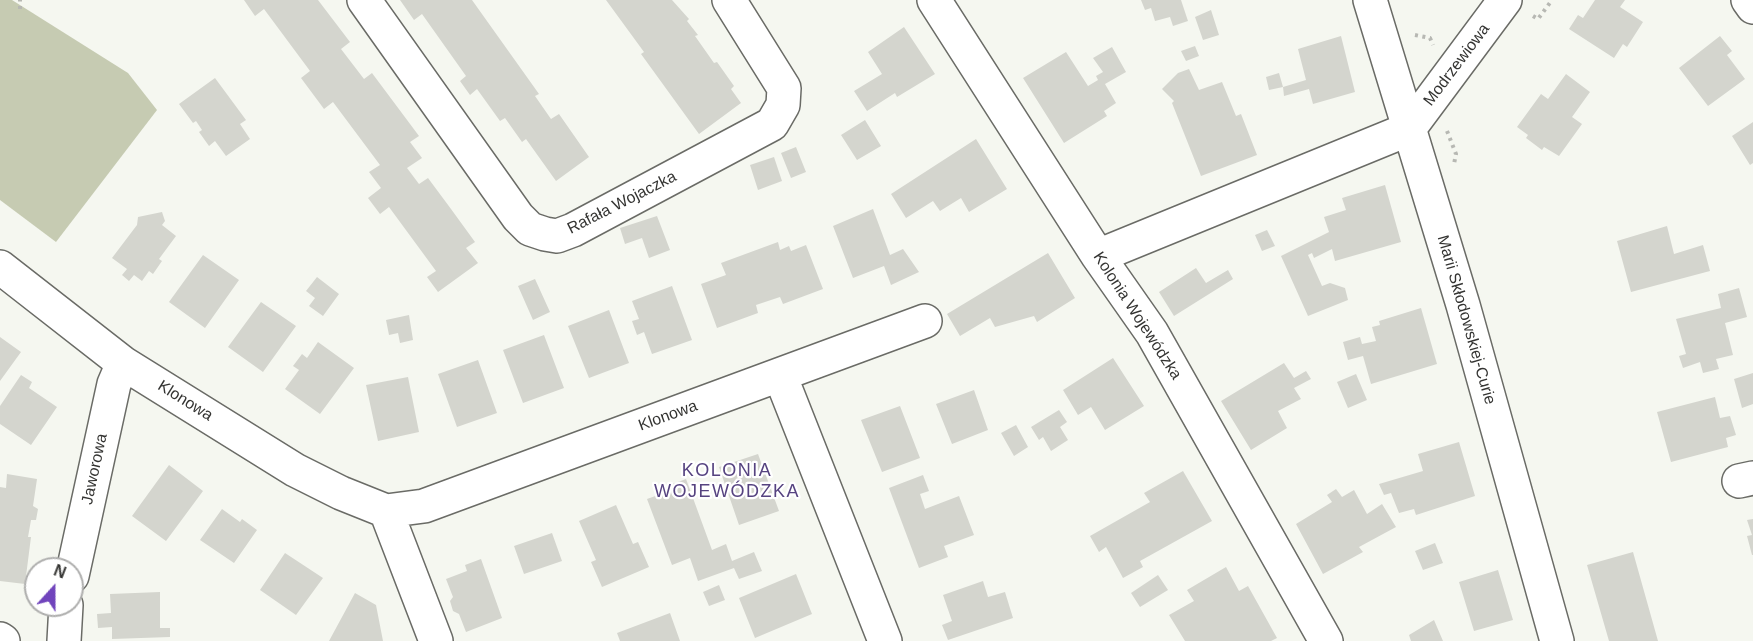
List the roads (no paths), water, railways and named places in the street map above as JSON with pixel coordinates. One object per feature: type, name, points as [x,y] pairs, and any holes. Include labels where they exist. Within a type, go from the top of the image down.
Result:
[{"type":"street","name":"Rafała Wojaczka","points":[[364,0],[518,217],[530,229],[557,236],[573,230],[772,124],[783,105],[784,88],[729,0]]},
{"type":"street","name":"Kolonia Wojewódzka","points":[[934,0],[1098,256],[1152,333],[1326,641]]},
{"type":"street","name":"Marii Skłodowskiej-Curie","points":[[1370,0],[1466,316],[1557,641]]},
{"type":"street","points":[[1748,0],[1753,7]]},
{"type":"street","name":"Modrzewiowa","points":[[1409,129],[1518,7]]},
{"type":"street","points":[[1098,256],[1409,129]]},
{"type":"street","name":"Klonowa","points":[[0,267],[123,363],[295,470],[341,493],[386,511],[424,506],[925,321]]},
{"type":"street","name":"Jaworowa","points":[[76,557],[114,384],[123,363]]},
{"type":"street","points":[[780,375],[874,638]]},
{"type":"street","points":[[386,511],[435,641]]},
{"type":"street","points":[[64,641],[65,617]]},
{"type":"district","name":"KOLONIA WOJEWÓDZKA","points":[[727,481]]}]
